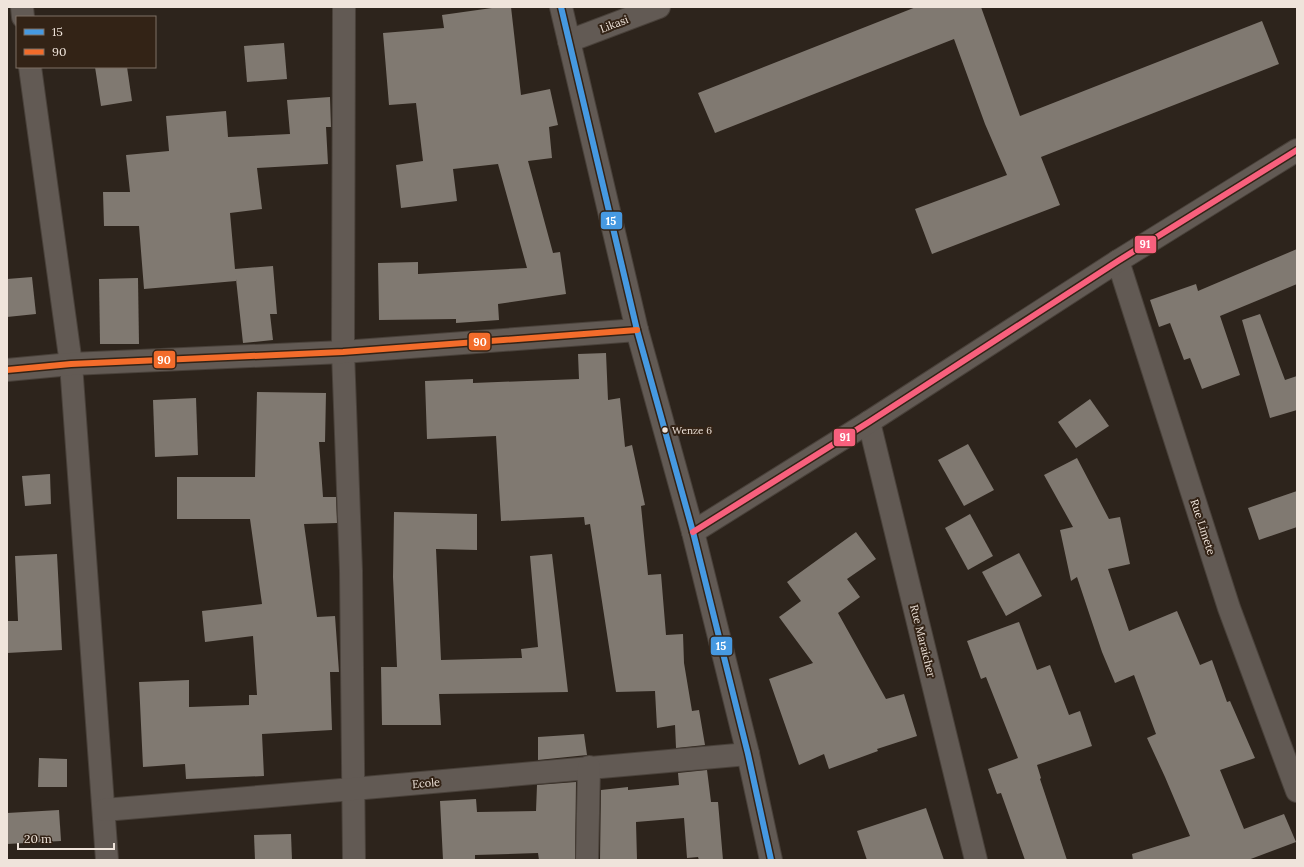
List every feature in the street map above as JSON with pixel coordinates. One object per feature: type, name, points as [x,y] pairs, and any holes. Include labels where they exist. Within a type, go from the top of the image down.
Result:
[{"type":"street","points":[[344,7],[343,352],[350,571],[354,860]]},
{"type":"street","points":[[562,7],[637,330],[693,532],[748,754],[771,860]]},
{"type":"street","name":"Likasi","points":[[569,41],[659,7]]},
{"type":"street","points":[[30,68],[71,364],[107,860]]},
{"type":"street","points":[[693,532],[869,422],[1118,261],[1297,150]]},
{"type":"street","name":"Rue Limete","points":[[1118,261],[1229,608],[1297,791]]},
{"type":"street","points":[[7,370],[71,364],[343,352],[637,330]]},
{"type":"street","name":"Rue Maraicher","points":[[869,422],[976,860]]},
{"type":"street","name":"Ecole","points":[[104,810],[748,754]]},
{"type":"street","points":[[587,860],[589,767]]},
{"type":"building","points":[[499,7],[511,7],[521,95],[550,89],[558,125],[549,127],[552,158],[528,161],[553,253],[560,252],[566,294],[498,304],[499,320],[456,323],[456,319],[379,320],[378,263],[418,262],[418,274],[527,268],[498,164],[453,169],[457,201],[401,208],[396,165],[423,161],[416,103],[389,105],[383,33],[444,28],[442,15]]},
{"type":"building","points":[[916,7],[981,7],[1020,116],[1262,21],[1279,64],[1041,157],[1060,205],[932,254],[915,209],[1007,175],[985,124],[954,39],[715,133],[698,93]]},
{"type":"building","points":[[284,43],[287,79],[247,82],[244,46]]},
{"type":"building","points":[[95,68],[127,68],[132,101],[101,106]]},
{"type":"building","points":[[330,97],[331,127],[326,127],[328,164],[257,168],[262,209],[230,213],[235,269],[273,266],[277,314],[270,314],[273,340],[243,343],[236,279],[236,281],[144,289],[139,226],[104,226],[103,192],[130,192],[126,155],[169,151],[166,116],[226,111],[228,137],[290,134],[287,100]]},
{"type":"building","points":[[1297,249],[1297,284],[1220,316],[1240,375],[1202,389],[1190,358],[1184,360],[1170,323],[1159,327],[1150,300],[1196,284],[1198,291]]},
{"type":"building","points":[[32,277],[36,314],[7,317],[7,279]]},
{"type":"building","points":[[138,278],[139,344],[100,344],[99,279]]},
{"type":"building","points":[[1260,314],[1285,380],[1297,376],[1297,410],[1270,418],[1242,320]]},
{"type":"building","points":[[606,353],[608,400],[620,398],[625,447],[632,445],[645,505],[641,506],[648,575],[661,574],[666,635],[683,634],[684,663],[692,711],[699,710],[705,745],[676,748],[675,725],[657,728],[655,691],[616,692],[590,524],[585,525],[584,517],[501,521],[496,436],[427,439],[425,381],[473,379],[473,383],[579,379],[578,354]]},
{"type":"building","points":[[257,392],[326,393],[325,442],[319,442],[323,497],[336,497],[337,523],[304,524],[317,617],[335,616],[339,672],[330,672],[332,730],[262,734],[264,776],[186,779],[185,764],[143,767],[139,682],[189,680],[189,707],[249,705],[249,695],[257,695],[253,636],[205,642],[202,611],[262,604],[250,519],[177,519],[177,477],[255,477]]},
{"type":"building","points":[[196,398],[198,455],[155,457],[153,400]]},
{"type":"building","points":[[1090,399],[1109,426],[1076,448],[1058,422]]},
{"type":"building","points":[[968,444],[994,490],[964,506],[938,460]]},
{"type":"building","points":[[1077,458],[1109,519],[1120,517],[1130,564],[1108,569],[1129,631],[1177,611],[1200,665],[1212,660],[1227,702],[1230,701],[1255,758],[1220,770],[1244,829],[1284,814],[1296,842],[1248,860],[1133,860],[1132,854],[1190,836],[1147,738],[1156,734],[1134,675],[1115,683],[1102,652],[1077,577],[1071,581],[1060,530],[1073,527],[1044,475]]},
{"type":"building","points":[[50,474],[51,504],[25,506],[22,476]]},
{"type":"building","points":[[1297,491],[1297,527],[1259,540],[1248,508]]},
{"type":"building","points":[[394,512],[477,514],[477,550],[436,549],[441,660],[522,658],[521,649],[538,647],[530,556],[552,554],[568,692],[439,694],[441,725],[382,725],[381,667],[397,667],[393,577]]},
{"type":"building","points":[[970,514],[993,556],[968,570],[945,528]]},
{"type":"building","points":[[856,532],[876,559],[847,579],[860,597],[838,613],[886,699],[904,694],[917,736],[877,749],[878,751],[829,769],[824,754],[799,765],[769,679],[813,663],[779,617],[801,601],[787,582]]},
{"type":"building","points":[[1019,553],[1042,596],[1006,616],[982,572]]},
{"type":"building","points":[[57,554],[62,650],[7,653],[7,621],[18,621],[15,556]]},
{"type":"building","points":[[1019,622],[1037,670],[1050,665],[1069,715],[1080,711],[1092,746],[1037,765],[1040,779],[1067,860],[1025,860],[1001,793],[997,794],[988,769],[1018,758],[986,677],[981,679],[967,641]]},
{"type":"building","points":[[584,734],[587,755],[538,760],[538,737]]},
{"type":"building","points":[[39,758],[67,759],[67,787],[38,787]]},
{"type":"building","points":[[707,770],[711,802],[718,802],[723,860],[699,860],[698,857],[687,858],[684,818],[636,822],[637,860],[600,860],[601,790],[628,787],[628,790],[679,785],[678,773]]},
{"type":"building","points":[[576,782],[575,860],[539,860],[538,853],[475,855],[475,860],[443,860],[440,801],[476,799],[477,812],[536,811],[537,785]]},
{"type":"building","points":[[926,808],[944,860],[867,860],[857,831]]},
{"type":"building","points":[[59,810],[61,841],[7,844],[7,813]]},
{"type":"building","points":[[291,834],[292,860],[255,860],[254,835]]},
{"type":"transit line","name":"15","points":[[561,7],[637,330],[693,532],[748,754],[771,860]]},
{"type":"transit line","name":"91","points":[[693,532],[869,422],[1118,261],[1297,150]]},
{"type":"transit line","name":"90","points":[[7,370],[71,364],[343,352],[637,330]]},
{"type":"place","name":"Wenze 6","points":[[665,430]]}]
